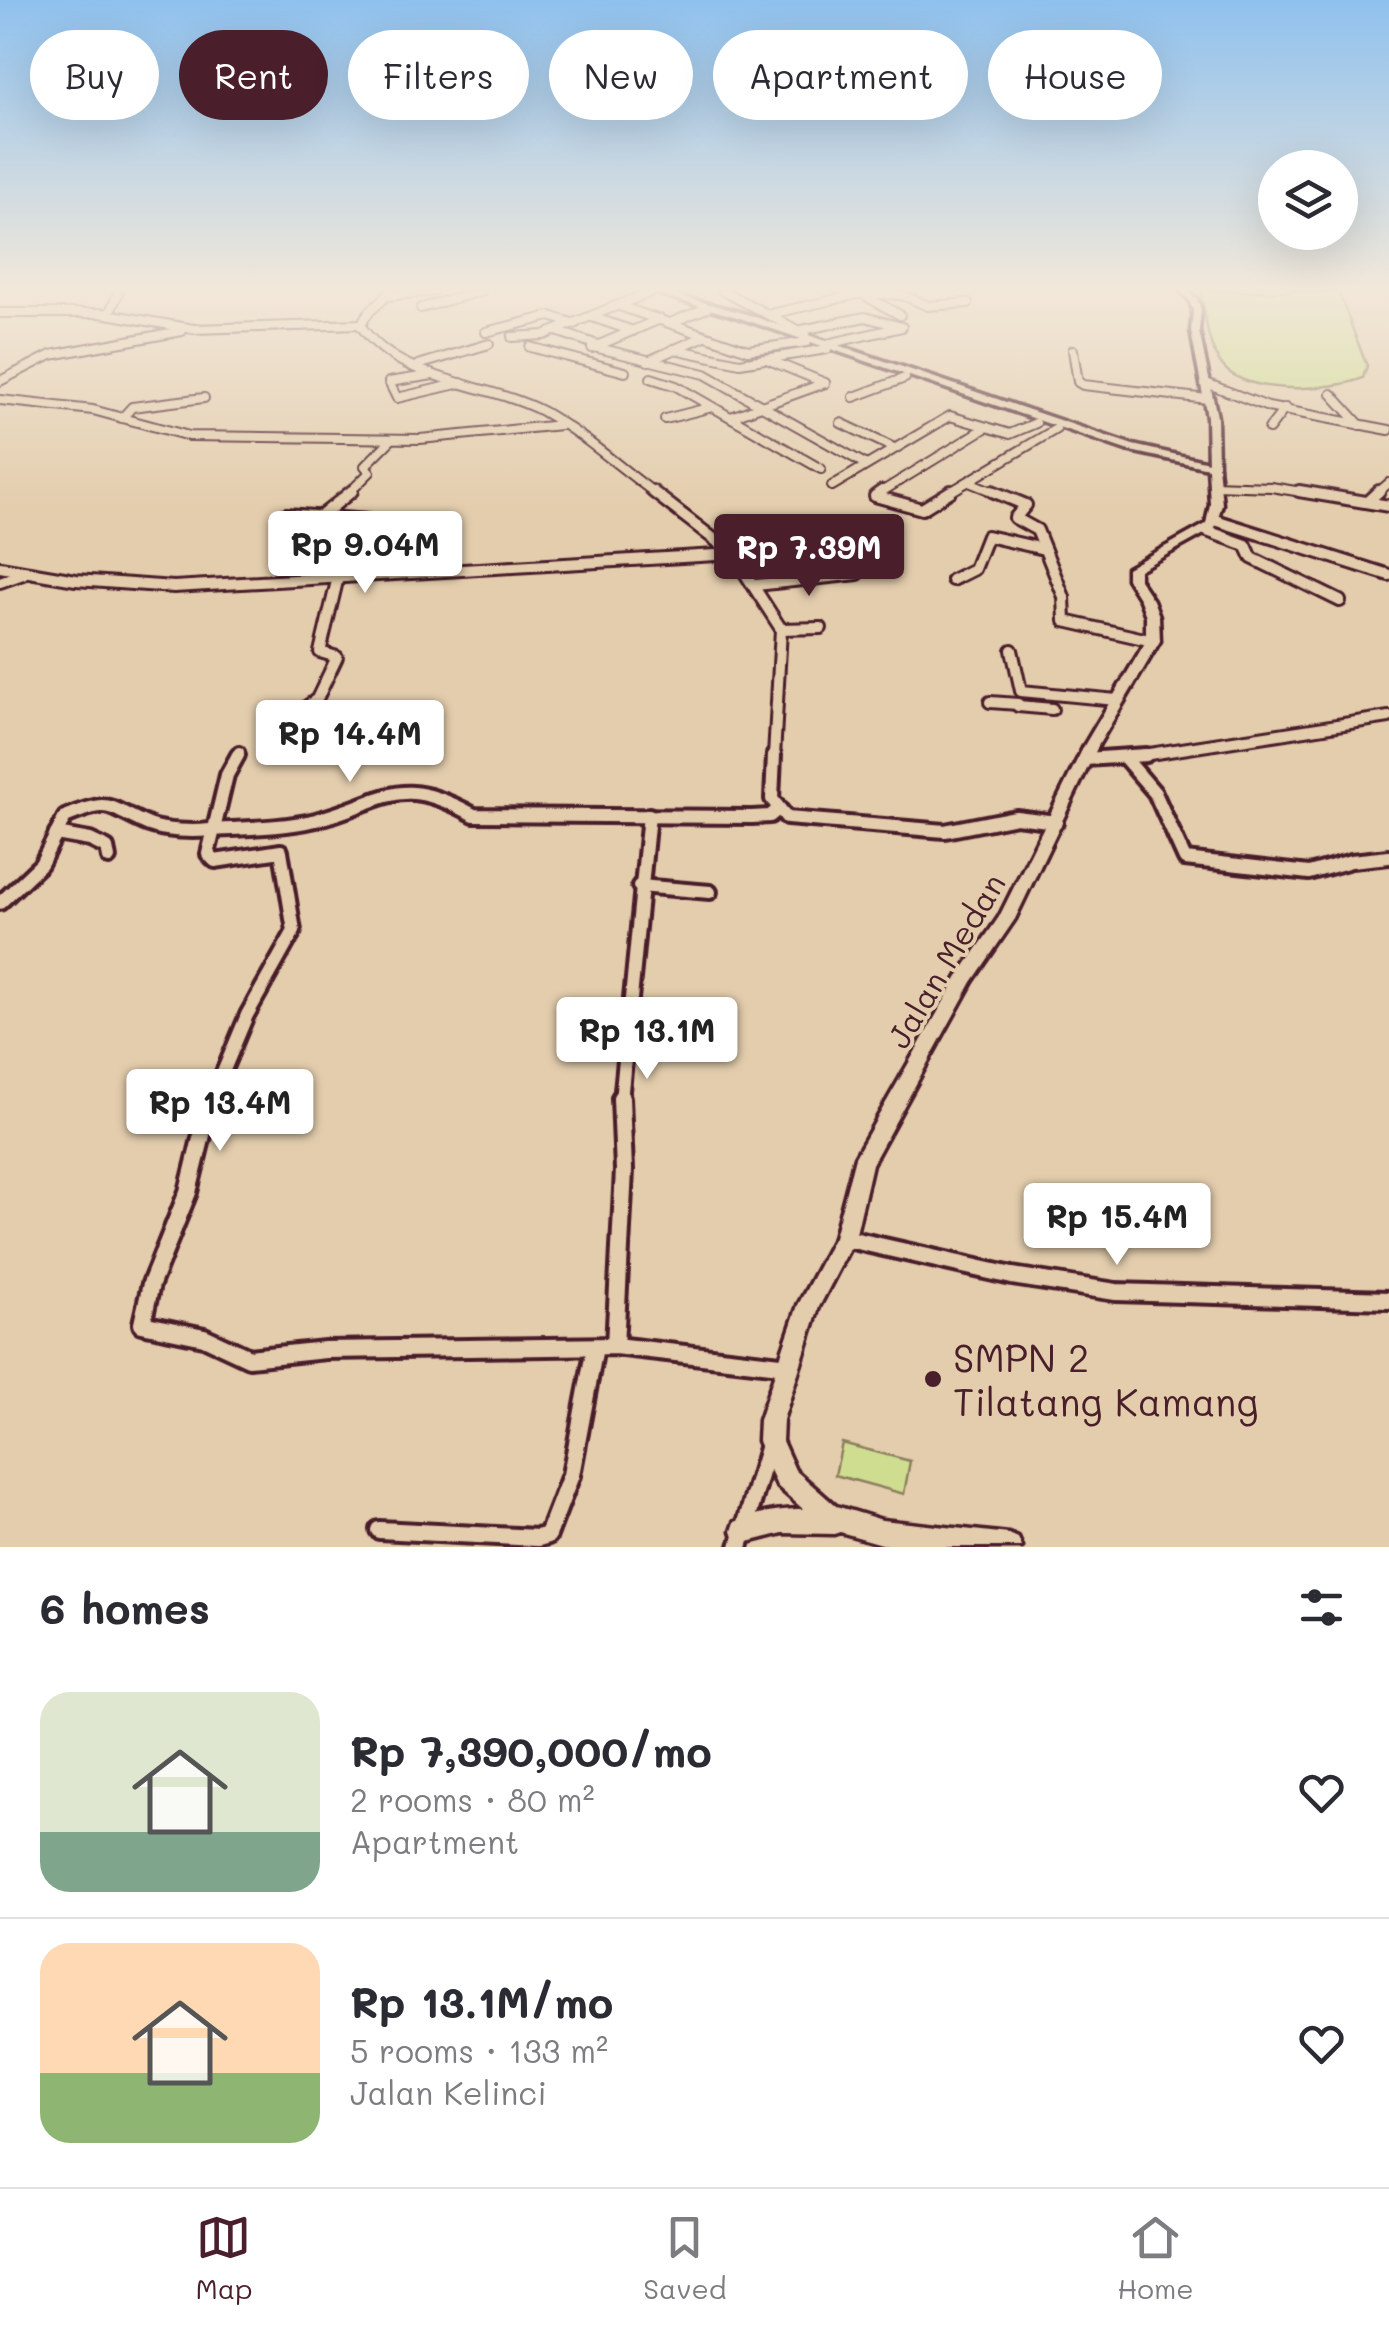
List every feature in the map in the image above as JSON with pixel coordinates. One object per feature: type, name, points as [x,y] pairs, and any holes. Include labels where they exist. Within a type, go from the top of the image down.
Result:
[{"type":"highway","points":[[871,363],[1056,430],[1213,476]]},
{"type":"highway","points":[[874,363],[1213,476]]},
{"type":"highway","points":[[1153,640],[1154,624],[1144,592],[1133,579],[1133,568],[1211,525],[1213,476]]},
{"type":"highway","name":"Jalan Medan","points":[[770,1441],[771,1420],[809,1304],[844,1238],[862,1163],[965,980],[1007,919],[1116,700],[1153,640]]},
{"type":"highway","points":[[770,1441],[779,1465],[798,1493],[843,1523],[881,1539],[1009,1547]]},
{"type":"highway","points":[[741,1539],[804,1519],[843,1523]]},
{"type":"main road","points":[[1202,363],[1213,476]]},
{"type":"street","points":[[0,381],[35,363]]},
{"type":"street","points":[[414,363],[434,375],[523,402],[561,425],[733,554],[756,585],[770,618],[780,629],[772,800],[787,818],[946,831],[1016,818],[1056,822]]},
{"type":"street","points":[[418,365],[424,363]]},
{"type":"street","points":[[596,363],[625,372]]},
{"type":"street","points":[[658,363],[703,373],[864,464]]},
{"type":"street","points":[[732,417],[825,383],[778,363]]},
{"type":"street","points":[[1075,363],[1078,382],[1083,385],[1208,399]]},
{"type":"street","points":[[434,375],[389,382],[397,398],[461,383]]},
{"type":"street","points":[[651,378],[676,386],[820,469]]},
{"type":"street","points":[[854,397],[905,378]]},
{"type":"street","points":[[1206,383],[1258,404],[1389,430]]},
{"type":"street","points":[[1332,394],[1360,424]]},
{"type":"street","points":[[122,418],[135,406],[204,398]]},
{"type":"street","points":[[0,400],[93,410],[189,436],[392,439],[476,436],[561,425]]},
{"type":"street","points":[[665,420],[712,407]]},
{"type":"street","points":[[1269,429],[1285,408]]},
{"type":"street","points":[[832,486],[950,416],[1013,434],[1036,423]]},
{"type":"street","points":[[841,423],[894,448]]},
{"type":"street","points":[[987,427],[874,494],[921,509],[1056,430]]},
{"type":"street","points":[[321,516],[367,480],[370,474],[366,466],[392,439]]},
{"type":"street","points":[[1213,476],[1389,506]]},
{"type":"street","points":[[969,482],[1025,504],[1015,518],[1037,530],[1064,597],[1065,620],[1153,640]]},
{"type":"street","points":[[1367,502],[1389,483]]},
{"type":"street","points":[[286,514],[370,520],[352,550],[320,651],[336,658],[316,701],[296,714]]},
{"type":"street","points":[[1211,525],[1389,576]]},
{"type":"street","points":[[1211,525],[1246,544],[1252,558],[1340,601]]},
{"type":"street","points":[[952,580],[974,569],[986,536],[1044,548]]},
{"type":"street","points":[[0,568],[156,588],[733,554]]},
{"type":"street","points":[[0,582],[27,572]]},
{"type":"street","points":[[756,585],[858,574]]},
{"type":"street","points":[[780,629],[822,628]]},
{"type":"street","points":[[1012,650],[1018,708]]},
{"type":"street","points":[[1018,689],[1116,700]]},
{"type":"street","points":[[990,702],[1018,708],[1052,708]]},
{"type":"street","points":[[1085,760],[1125,758],[1389,717]]},
{"type":"street","points":[[239,752],[228,775],[207,847],[215,860],[276,848],[281,851],[294,931],[272,964],[239,1030],[224,1076],[214,1092],[184,1205],[156,1278],[146,1291],[142,1324],[204,1338],[249,1358],[326,1350],[616,1346],[789,1366]]},
{"type":"street","points":[[1125,758],[1155,793],[1185,859],[1309,873],[1389,858]]},
{"type":"street","points":[[0,904],[41,864],[70,813],[103,804],[116,806],[152,826],[213,831],[315,820],[380,795],[406,791],[437,796],[474,815],[752,817],[770,816],[777,810]]},
{"type":"street","points":[[616,1346],[624,1170],[620,1110],[632,1023],[640,886],[649,815]]},
{"type":"street","points":[[56,834],[90,840],[107,848],[109,858]]},
{"type":"street","points":[[640,886],[710,892]]},
{"type":"street","points":[[844,1238],[1012,1276],[1116,1292],[1389,1300]]},
{"type":"street","points":[[379,1530],[538,1538],[548,1535],[572,1475],[595,1347]]},
{"type":"street","points":[[741,1539],[770,1441]]},
{"type":"green space","points":[[1222,365],[1367,366],[1363,378],[1349,382],[1289,388],[1249,382]]},
{"type":"green space","points":[[842,1443],[910,1461],[904,1494],[835,1475]]},
{"type":"place","name":"SMPN 2 Tilatang Kamang","points":[[933,1379]]}]
